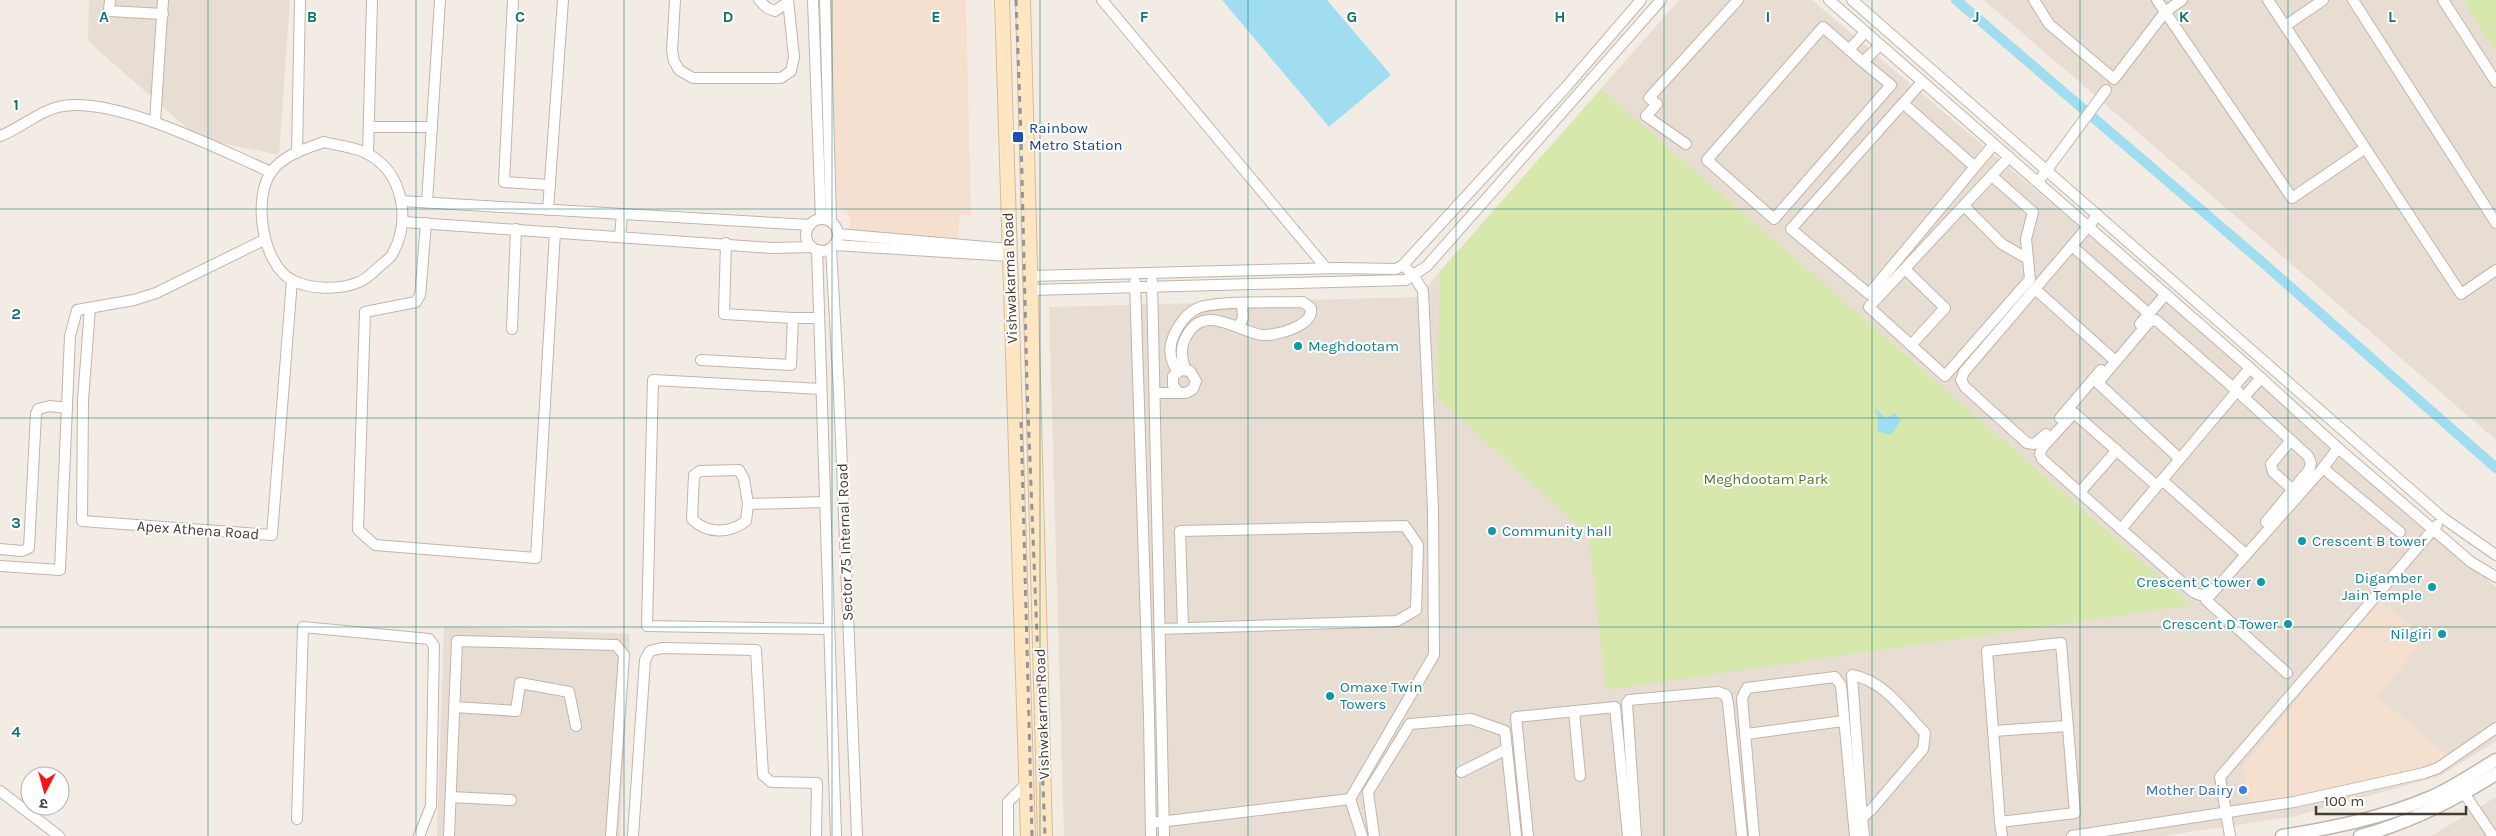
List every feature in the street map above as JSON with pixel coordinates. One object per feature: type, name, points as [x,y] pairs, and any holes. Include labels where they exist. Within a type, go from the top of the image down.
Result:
[{"type":"main road","name":"Vishwakarma Road","points":[[1002,0],[1028,836]]},
{"type":"main road","name":"Vishwakarma Road","points":[[1023,0],[1045,836]]},
{"type":"main road","points":[[1020,556],[1026,560],[1038,555]]},
{"type":"main road","points":[[1021,596],[1028,590],[1039,591]]},
{"type":"street","points":[[110,0],[109,11],[163,14]]},
{"type":"street","points":[[155,122],[163,0]]},
{"type":"street","points":[[297,152],[300,0]]},
{"type":"street","points":[[368,154],[372,0]]},
{"type":"street","points":[[427,202],[440,0]]},
{"type":"street","points":[[514,0],[504,182],[550,184]]},
{"type":"street","points":[[548,210],[563,0]]},
{"type":"street","points":[[675,0],[672,51],[674,61],[679,70],[693,78],[781,78],[791,70],[794,56],[788,1],[774,11],[767,8],[759,0]]},
{"type":"street","points":[[813,0],[826,220]]},
{"type":"street","points":[[824,0],[826,220]]},
{"type":"street","points":[[1102,0],[1326,268]]},
{"type":"street","points":[[1030,276],[1326,268],[1396,269],[1403,265],[1566,87],[1641,0]]},
{"type":"street","points":[[1031,290],[1406,280],[1427,266],[1660,0]]},
{"type":"street","points":[[1686,144],[1646,116],[1657,104],[1649,98],[1738,0]]},
{"type":"street","points":[[1829,0],[2166,294],[2338,448],[2471,562],[2496,577]]},
{"type":"street","points":[[1852,0],[2443,518],[2496,555]]},
{"type":"street","points":[[2034,0],[2049,24],[2114,79],[2165,12],[2182,0]]},
{"type":"street","points":[[2157,0],[2292,198],[2364,149]]},
{"type":"street","points":[[2268,0],[2364,149],[2461,294],[2496,270]]},
{"type":"street","points":[[2284,26],[2324,0]]},
{"type":"street","points":[[2353,0],[2496,223]]},
{"type":"street","points":[[2443,0],[2496,82]]},
{"type":"street","points":[[1823,27],[1864,62],[1891,85],[1774,219],[1707,160],[1823,27]]},
{"type":"street","points":[[1849,50],[1865,32]]},
{"type":"street","points":[[1864,62],[1880,45]]},
{"type":"street","points":[[1922,82],[1791,229],[1869,294],[1994,144]]},
{"type":"street","points":[[2038,182],[2106,90]]},
{"type":"street","points":[[1904,104],[1975,167]]},
{"type":"street","points":[[0,136],[56,107],[74,105],[107,108],[155,122],[271,172]]},
{"type":"street","points":[[369,127],[432,127]]},
{"type":"street","points":[[324,142],[368,154],[393,176],[401,201],[404,222],[393,255],[360,282],[328,288],[292,280],[280,267],[264,240],[261,214],[262,200],[271,172],[287,156],[297,152],[324,142]]},
{"type":"street","points":[[1992,176],[2034,212],[2026,239],[2030,279],[1945,376],[1869,306],[2009,158]]},
{"type":"street","points":[[401,201],[810,225],[826,220],[836,226],[838,234],[833,247]]},
{"type":"street","points":[[1964,206],[2002,244],[2028,259]]},
{"type":"street","points":[[620,236],[622,214]]},
{"type":"street","points":[[2098,215],[1964,372],[1961,380],[1965,387],[2027,443],[2034,444],[2041,441],[2166,294]]},
{"type":"street","points":[[404,222],[726,243],[772,248],[833,247],[1009,252]]},
{"type":"street","points":[[426,224],[420,295],[416,302],[365,312],[358,530],[375,545],[536,558],[555,232]]},
{"type":"street","points":[[810,225],[806,234],[814,248]]},
{"type":"street","points":[[512,329],[516,229]]},
{"type":"street","points":[[838,234],[1009,252]]},
{"type":"street","points":[[0,566],[60,570],[70,336],[77,310],[134,300],[156,293],[264,240]]},
{"type":"street","points":[[726,243],[724,314],[819,318]]},
{"type":"street","points":[[2072,246],[2149,314]]},
{"type":"street","name":"Sector 75 Internal Road","points":[[833,247],[856,836]]},
{"type":"street","name":"Sector 75 Internal Road","points":[[814,248],[819,318],[836,836]]},
{"type":"street","points":[[1362,836],[1350,799],[1434,655],[1433,509],[1423,291],[1414,276],[1403,265]]},
{"type":"street","points":[[1905,269],[1945,308],[1911,345]]},
{"type":"street","points":[[1135,273],[1151,836]]},
{"type":"street","points":[[1152,273],[1164,836]]},
{"type":"street","name":"Apex Athena Road","points":[[90,308],[83,400],[82,521],[272,535],[292,280]]},
{"type":"street","points":[[2035,289],[2112,358]]},
{"type":"street","points":[[1178,392],[1173,385],[1180,372],[1183,364],[1182,346],[1192,328],[1200,323],[1212,320],[1228,322],[1251,333],[1263,335],[1276,334],[1307,321],[1312,314],[1311,308],[1303,302],[1206,306],[1196,309],[1176,331],[1171,347],[1172,361],[1180,372]]},
{"type":"street","points":[[1239,326],[1243,318],[1242,304]]},
{"type":"street","points":[[701,360],[791,365],[793,318]]},
{"type":"street","points":[[2180,459],[2102,388],[2100,380],[2150,321],[2156,320],[2291,440],[2308,456],[2312,463],[2309,470],[2292,490],[2242,551],[2206,594],[2200,595],[2121,529],[2042,459],[2040,454],[2042,448],[2070,414],[2078,414],[2117,450],[2242,551]]},
{"type":"street","points":[[2121,529],[2238,392],[2250,368]]},
{"type":"street","points":[[1154,375],[1180,372],[1195,377],[1195,385],[1190,391],[1155,393]]},
{"type":"street","points":[[2238,392],[2261,378]]},
{"type":"street","points":[[821,389],[653,380],[647,626],[828,629]]},
{"type":"street","points":[[0,549],[22,551],[30,548],[36,414],[38,409],[43,407],[67,408]]},
{"type":"street","points":[[2291,440],[2271,464],[2273,472],[2292,490]]},
{"type":"street","points":[[2287,673],[2206,600],[2323,468],[2338,448]]},
{"type":"street","points":[[2080,492],[2117,450]]},
{"type":"street","points":[[2323,468],[2400,532]]},
{"type":"street","points":[[739,470],[744,478],[748,504],[746,521],[739,526],[726,531],[701,528],[692,520],[694,476],[700,471],[739,470]]},
{"type":"street","points":[[748,504],[824,502]]},
{"type":"street","points":[[1143,514],[1157,514]]},
{"type":"street","points":[[2230,836],[2220,777],[2443,518]]},
{"type":"street","points":[[1160,629],[1397,621],[1416,610],[1418,545],[1406,526],[1180,531],[1183,628]]},
{"type":"street","points":[[297,819],[303,628],[429,639],[434,646],[431,806],[419,836]]},
{"type":"street","points":[[449,836],[457,641],[616,646],[624,655],[612,836]]},
{"type":"street","points":[[2000,822],[2075,813],[2060,643],[1987,651],[2000,822],[2002,836]]},
{"type":"street","points":[[633,836],[645,660],[650,652],[662,648],[756,650],[763,775],[770,782],[834,782]]},
{"type":"street","points":[[1862,818],[1872,809],[1923,749],[1924,733],[1879,685],[1864,677],[1852,675],[1862,818],[1864,836]]},
{"type":"street","points":[[1754,836],[1747,734],[1742,698],[1747,688],[1835,677],[1841,685],[1855,836]]},
{"type":"street","points":[[454,707],[516,710],[520,683],[569,692],[576,726]]},
{"type":"street","points":[[1636,836],[1626,718],[1629,700],[1718,692],[1726,696],[1728,703],[1742,836]]},
{"type":"street","points":[[1528,836],[1516,717],[1615,707],[1628,836]]},
{"type":"street","points":[[1574,711],[1580,776]]},
{"type":"street","points":[[1374,836],[1368,792],[1410,724],[1471,719],[1505,730],[1516,836]]},
{"type":"street","points":[[1747,734],[1844,721]]},
{"type":"street","points":[[1993,731],[2068,726]]},
{"type":"street","points":[[2072,836],[2294,802],[2424,773],[2438,768],[2496,728]]},
{"type":"street","points":[[1462,772],[1507,749]]},
{"type":"street","points":[[2360,836],[2390,828],[2435,809],[2496,760]]},
{"type":"street","points":[[2282,836],[2323,830],[2386,814],[2496,774]]},
{"type":"street","points":[[816,836],[818,783]]},
{"type":"street","points":[[1008,836],[1008,802],[1026,784]]},
{"type":"street","points":[[2461,788],[2493,836]]},
{"type":"street","points":[[0,791],[59,836]]},
{"type":"street","points":[[451,797],[512,800]]},
{"type":"street","points":[[1150,823],[1350,799]]},
{"type":"shaded area","points":[[89,0],[290,0],[279,155],[198,138],[88,41]]},
{"type":"shaded area","points":[[828,0],[966,0],[971,216],[960,215],[958,242],[849,238],[850,219],[846,211],[835,206]]},
{"type":"shaded area","points":[[1679,0],[1812,0],[2338,447],[2496,587],[2496,741],[2440,776],[2296,816],[2163,836],[1064,836],[1049,307],[1418,297]]},
{"type":"shaded area","points":[[1984,0],[2496,0],[2496,440]]},
{"type":"shaded area","points":[[2379,600],[2425,638],[2377,697],[2446,753],[2436,765],[2252,807],[2242,767]]},
{"type":"shaded area","points":[[444,626],[630,634],[620,836],[437,836]]},
{"type":"shaded area","points":[[2496,797],[2496,836],[2431,836]]},
{"type":"green space","points":[[2468,0],[2496,0],[2496,51],[2464,2]]},
{"type":"green space","name":"Meghdootam Park","points":[[1601,89],[2192,605],[1606,690],[1589,536],[1437,397],[1440,271]]},
{"type":"water","points":[[1222,0],[1327,0],[1391,75],[1329,127]]},
{"type":"water","points":[[1875,408],[1886,418],[1895,413],[1901,421],[1891,435],[1877,431],[1878,419]]},
{"type":"waterway","points":[[1956,0],[2262,262],[2496,468]]},
{"type":"railway","points":[[1016,0],[1027,386],[1045,836]]},
{"type":"railway","points":[[1021,422],[1032,836]]},
{"type":"place","name":"Rainbow Metro Station","points":[[1018,137]]},
{"type":"place","name":"Meghdootam","points":[[1298,346]]},
{"type":"place","name":"Community hall","points":[[1492,531]]},
{"type":"place","name":"Crescent B tower","points":[[2302,541]]},
{"type":"place","name":"Crescent C tower","points":[[2261,582]]},
{"type":"place","name":"Digamber Jain Temple","points":[[2432,587]]},
{"type":"place","name":"Crescent D Tower","points":[[2288,624]]},
{"type":"place","name":"Nilgiri","points":[[2442,634]]},
{"type":"place","name":"Omaxe Twin Towers","points":[[1330,696]]},
{"type":"place","name":"Mother Dairy","points":[[2243,790]]}]
